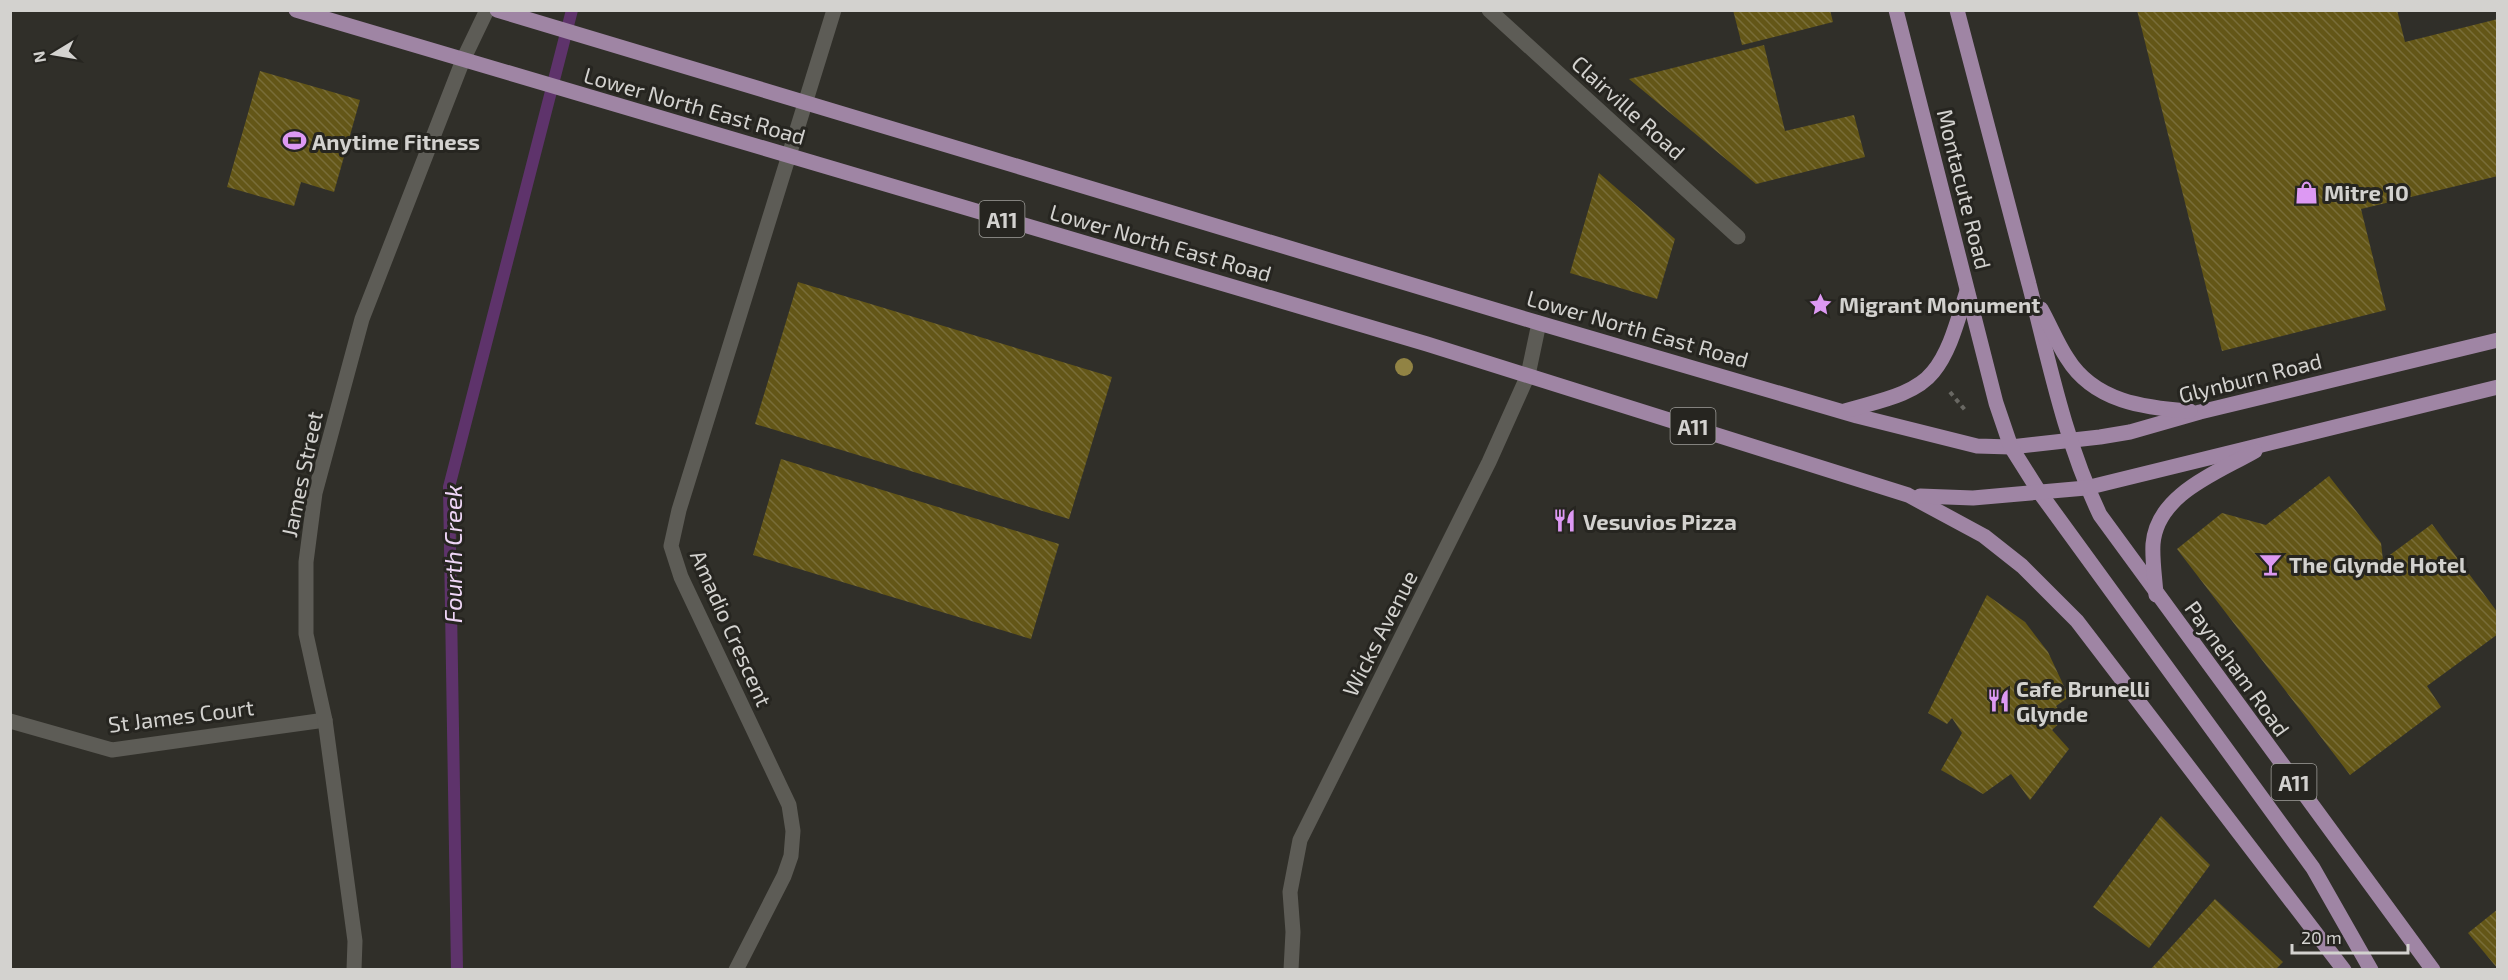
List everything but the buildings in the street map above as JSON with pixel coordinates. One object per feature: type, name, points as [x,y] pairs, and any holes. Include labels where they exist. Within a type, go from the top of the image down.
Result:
[{"type":"main road","name":"Lower North East Road","points":[[296,10],[1528,375],[1908,495],[1984,536],[2022,566],[2077,621],[2344,969]]},
{"type":"main road","name":"Lower North East Road","points":[[497,10],[1539,323],[1938,438],[1977,446],[2011,447]]},
{"type":"main road","name":"Montacute Road","points":[[1896,10],[1996,403],[2011,447]]},
{"type":"main road","name":"Montacute Road","points":[[1957,10],[2070,441]]},
{"type":"main road","points":[[2029,285],[2068,361],[2104,393],[2139,406],[2200,412]]},
{"type":"main road","points":[[1845,411],[1900,394],[1924,381],[1933,372],[1949,345],[1967,291]]},
{"type":"main road","name":"Glynburn Road","points":[[2011,447],[2130,432],[2200,412],[2498,340]]},
{"type":"main road","points":[[2040,493],[2086,488],[2498,387]]},
{"type":"main road","name":"Payneham Road","points":[[2070,441],[2086,488],[2100,515],[2156,595],[2433,969]]},
{"type":"main road","points":[[2156,595],[2153,543],[2162,514],[2179,496],[2273,441]]},
{"type":"main road","points":[[2011,447],[2040,493],[2313,868],[2372,969]]},
{"type":"main road","name":"Lower North East Road","points":[[1908,495],[1953,498],[2040,493]]},
{"type":"street","name":"James Street","points":[[354,969],[355,941],[325,720],[306,634],[306,562],[315,493],[362,319],[463,60],[487,10]]},
{"type":"street","name":"Amadio Crescent","points":[[736,969],[784,876],[791,856],[792,818],[789,806],[681,577],[671,546],[679,510],[834,10]]},
{"type":"street","name":"Clairville Road","points":[[1489,10],[1738,237]]},
{"type":"street","name":"Wicks Avenue","points":[[1291,969],[1293,932],[1290,892],[1300,840],[1489,462],[1528,375],[1539,323]]},
{"type":"street","name":"St James Court","points":[[10,721],[112,750],[325,720]]},
{"type":"path","points":[[1948,389],[1965,410]]},
{"type":"waterway","name":"Fourth Creek","points":[[457,970],[449,487],[572,10]]},
{"type":"place","name":"Anytime Fitness","points":[[294,141]]},
{"type":"place","name":"Mitre 10","points":[[2306,192]]},
{"type":"place","name":"Migrant Monument","points":[[1821,304]]},
{"type":"place","name":"Vesuvios Pizza","points":[[1565,521]]},
{"type":"place","name":"The Glynde Hotel","points":[[2271,564]]},
{"type":"place","name":"Cafe Brunelli Glynde","points":[[1998,701]]}]
